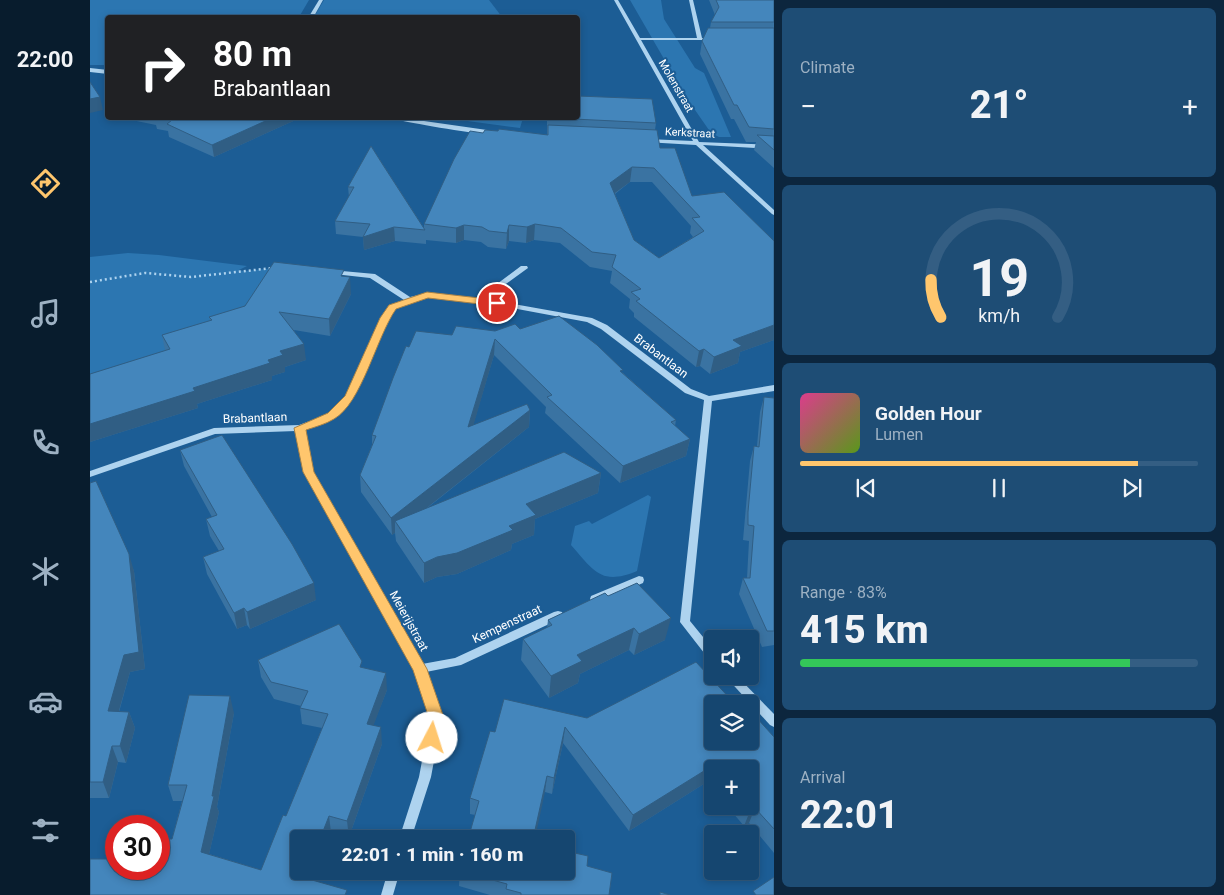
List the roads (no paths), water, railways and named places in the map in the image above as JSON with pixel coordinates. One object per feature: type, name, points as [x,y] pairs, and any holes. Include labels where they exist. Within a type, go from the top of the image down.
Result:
[{"type":"street","points":[[312,15],[321,0]]},
{"type":"street","name":"Molenstraat","points":[[616,0],[697,143],[774,213]]},
{"type":"street","points":[[691,0],[700,39]]},
{"type":"street","points":[[638,39],[718,39]]},
{"type":"street","points":[[90,70],[105,72]]},
{"type":"street","points":[[408,120],[475,131],[505,133]]},
{"type":"street","name":"Kerkstraat","points":[[640,140],[774,147]]},
{"type":"street","points":[[479,300],[524,268]]},
{"type":"street","points":[[329,272],[372,276],[409,300]]},
{"type":"street","name":"Brabantlaan","points":[[90,474],[214,430],[300,428],[332,416],[349,398],[385,318],[393,307],[427,295],[479,300],[589,320],[604,327],[688,391],[708,398]]},
{"type":"street","points":[[704,646],[684,622],[708,398],[774,388]]},
{"type":"street","name":"Meierijstraat","points":[[300,428],[309,472],[420,669],[436,718],[425,777],[408,830]]},
{"type":"street","points":[[588,602],[638,580]]},
{"type":"street","name":"Kempenstraat","points":[[420,669],[457,662],[570,610]]},
{"type":"street","points":[[739,685],[774,722]]},
{"type":"street","points":[[387,895],[391,880]]}]
